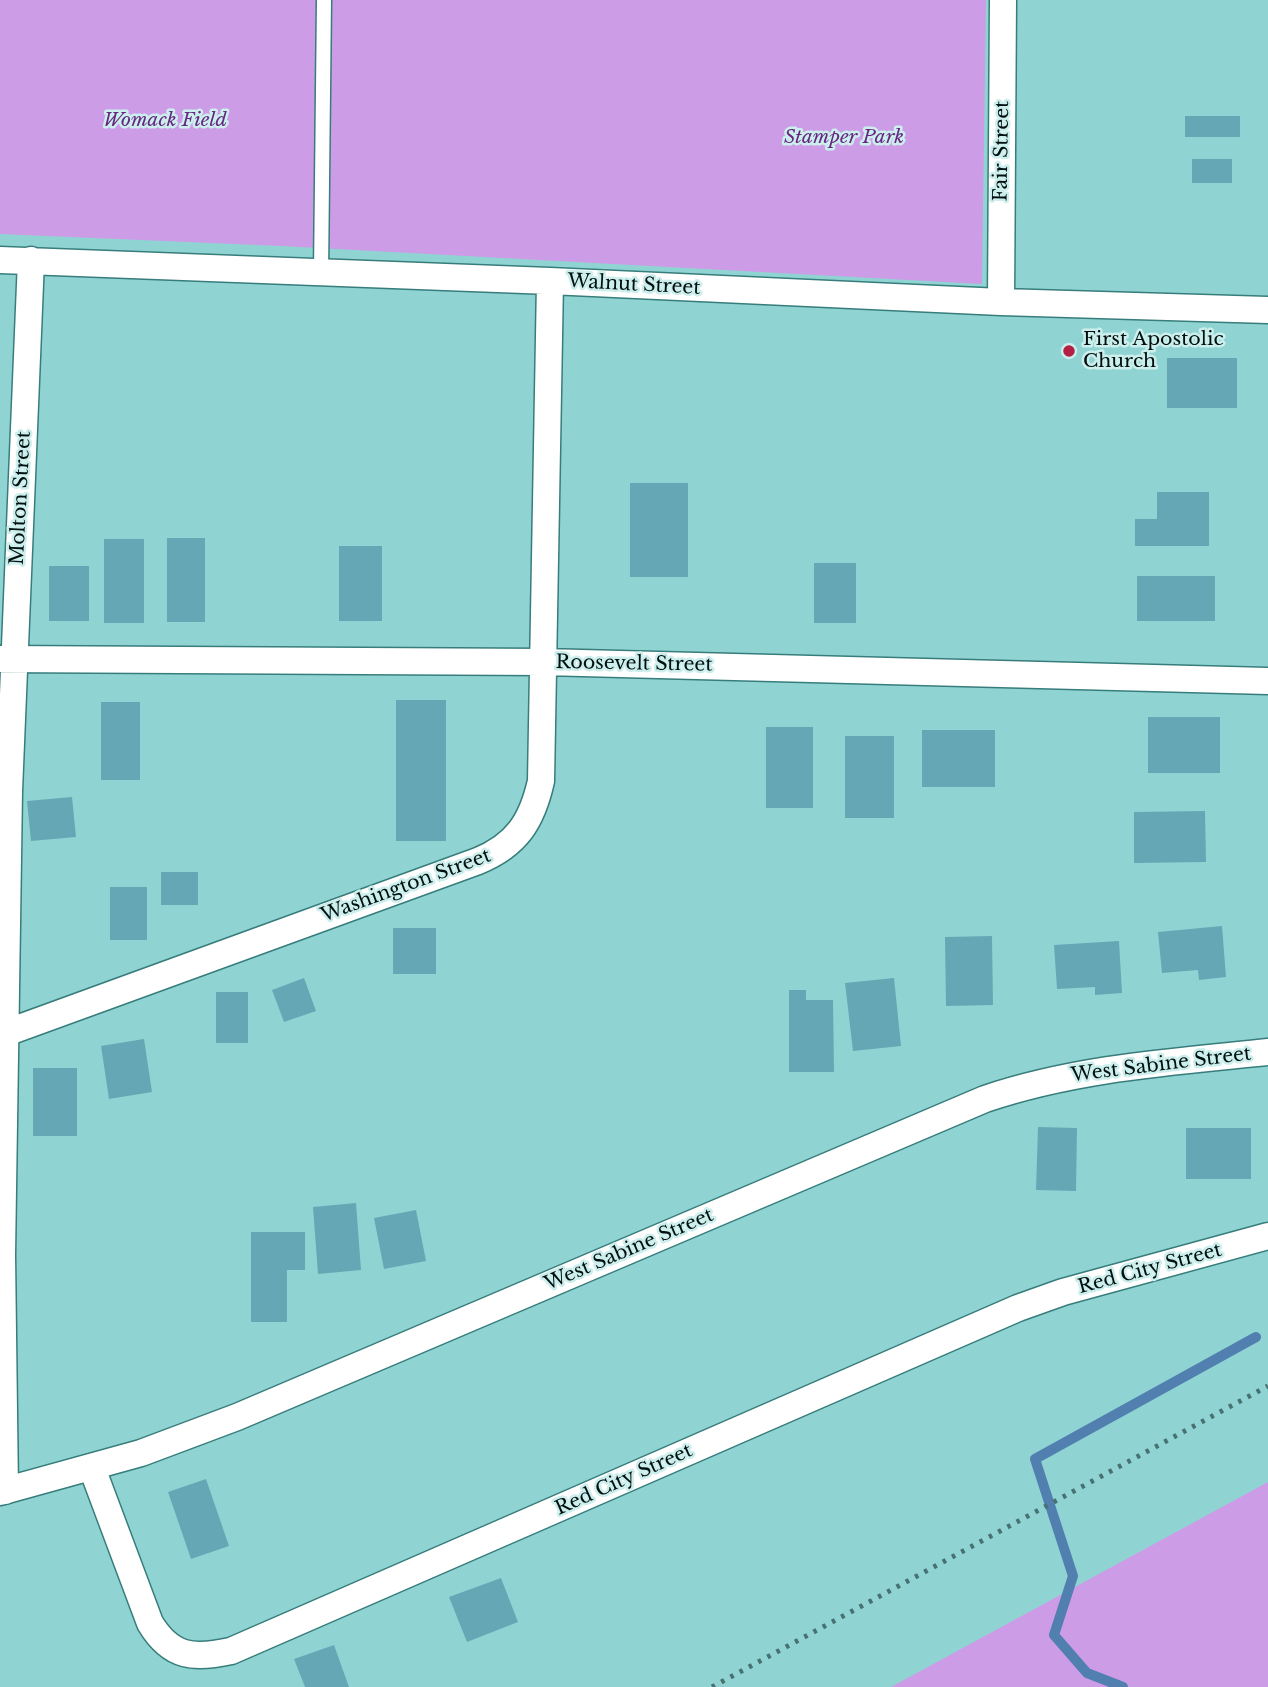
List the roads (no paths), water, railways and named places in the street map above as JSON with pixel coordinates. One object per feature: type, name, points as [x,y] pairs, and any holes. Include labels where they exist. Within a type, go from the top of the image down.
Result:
[{"type":"street","name":"Fair Street","points":[[1001,302],[1003,0]]},
{"type":"street","name":"Walnut Street","points":[[0,260],[1001,302],[1268,310]]},
{"type":"street","name":"Molton Street","points":[[3,1491],[3,1034],[9,791],[7,659],[32,260]]},
{"type":"street","name":"Washington Street","points":[[3,1034],[500,851],[519,834],[537,799],[541,781],[550,281]]},
{"type":"street","name":"Roosevelt Street","points":[[7,659],[544,662],[1268,681]]},
{"type":"street","name":"West Sabine Street","points":[[3,1491],[92,1468],[237,1417],[985,1099],[1040,1082],[1089,1072],[1268,1052]]},
{"type":"street","name":"Red City Street","points":[[92,1468],[156,1633],[164,1642],[185,1654],[213,1655],[244,1645],[1018,1307],[1063,1292],[1268,1236]]},
{"type":"lane","points":[[321,273],[324,0]]},
{"type":"waterway","points":[[1123,1687],[1087,1673],[1054,1635],[1073,1576],[1035,1459],[1256,1337]]},
{"type":"railway","points":[[712,1687],[1268,1386]]},
{"type":"place","name":"First Apostolic Church","points":[[1069,351]]},
{"type":"park label","name":"Womack Field","points":[[165,121]]},
{"type":"park label","name":"Stamper Park","points":[[844,138]]}]
